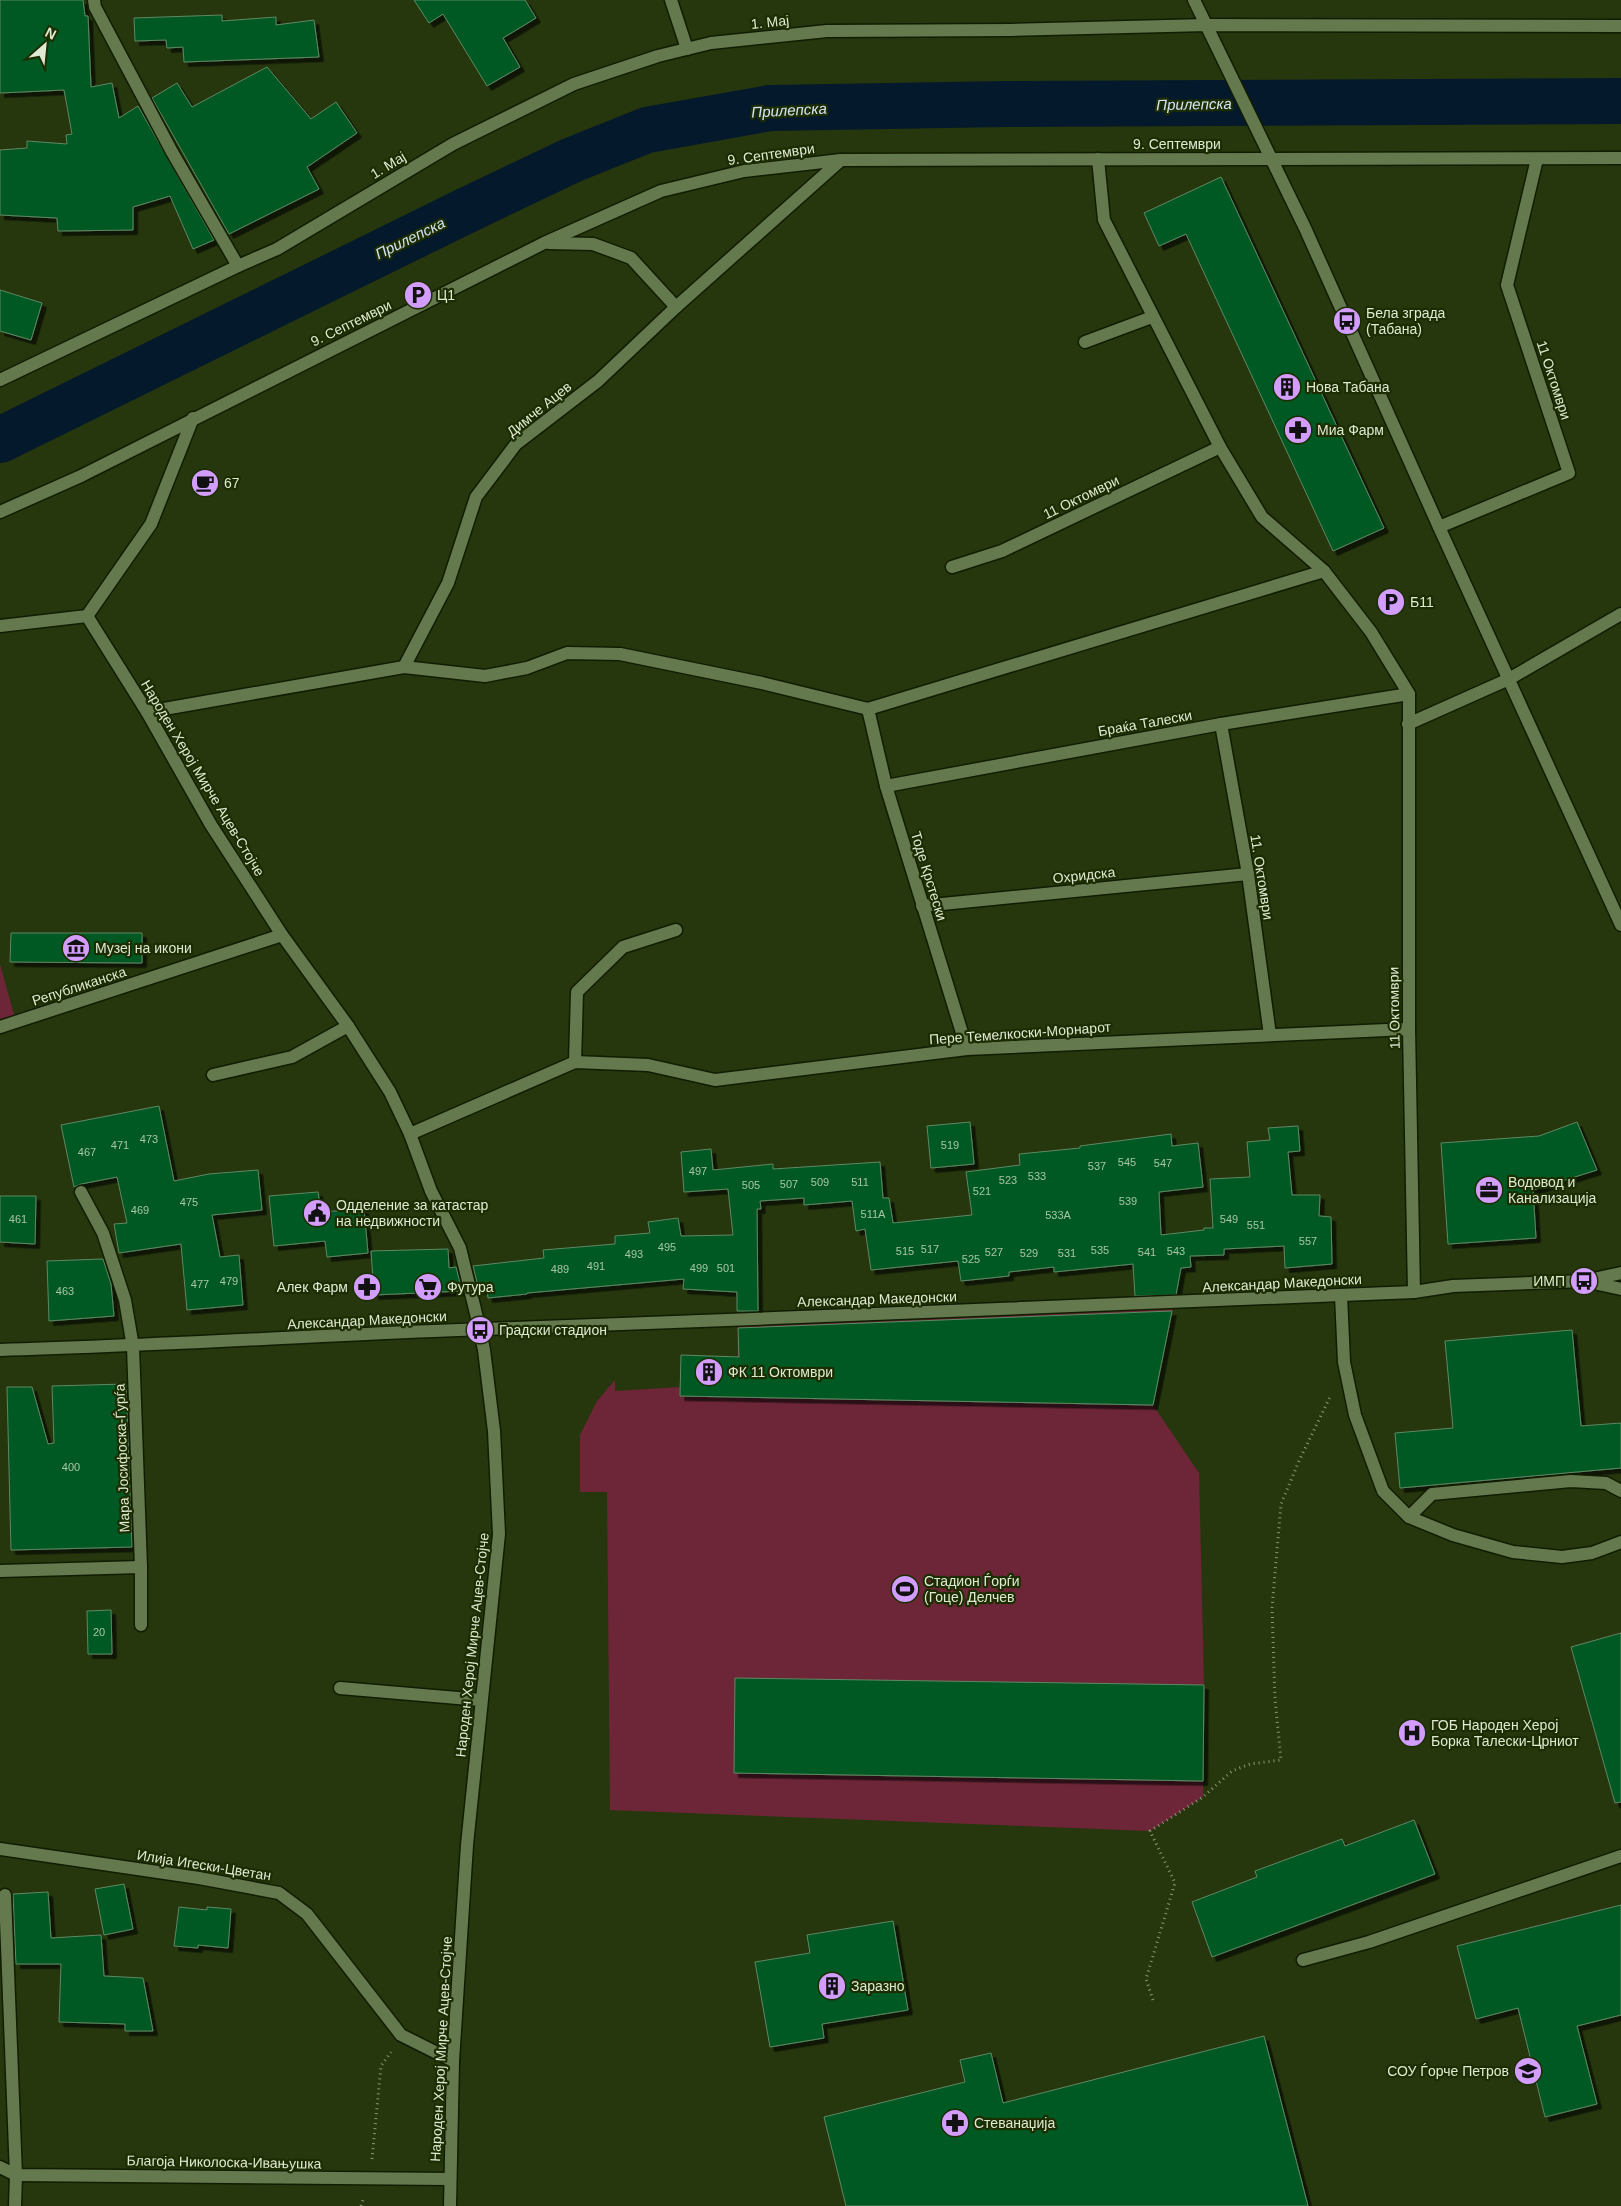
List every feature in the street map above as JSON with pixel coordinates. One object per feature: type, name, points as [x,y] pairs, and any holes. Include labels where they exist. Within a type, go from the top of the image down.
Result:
[{"type":"street","points":[[94,0],[95,7],[172,152],[238,266]]},
{"type":"street","points":[[672,0],[687,49]]},
{"type":"street","points":[[1194,0],[1273,160],[1621,925]]},
{"type":"street","name":"1. Мај","points":[[0,380],[277,249],[452,144],[574,84],[658,56],[711,43],[827,31],[1011,30],[1207,25],[1621,26]]},
{"type":"street","points":[[1098,158],[1104,220],[1220,447],[1262,517],[1324,571],[1371,632],[1409,694]]},
{"type":"street","name":"9. Септември","points":[[0,512],[81,476],[192,418],[544,243],[661,191],[744,171],[842,160],[1621,158]]},
{"type":"street","name":"11 Октомври","points":[[1439,527],[1570,473],[1507,285],[1537,159]]},
{"type":"street","name":"Димче Ацев","points":[[404,667],[448,583],[476,497],[516,444],[598,381],[676,307],[842,160]]},
{"type":"street","points":[[544,243],[593,244],[632,258],[676,307]]},
{"type":"street","points":[[1086,342],[1152,317]]},
{"type":"street","points":[[0,626],[87,616],[151,524],[192,418]]},
{"type":"street","name":"11 Октомври","points":[[952,567],[1002,551],[1220,447]]},
{"type":"street","points":[[147,712],[404,667],[485,676],[527,668],[567,653],[620,654],[762,683],[868,709],[1324,571]]},
{"type":"street","points":[[1408,724],[1510,679],[1621,614]]},
{"type":"street","name":"Народен Херој Мирче Ацев-Стојче","points":[[87,616],[147,712],[211,825],[282,935],[348,1026],[390,1092],[410,1134],[431,1191],[460,1248],[480,1330],[494,1431],[499,1534],[467,1845],[453,2061],[450,2206]]},
{"type":"street","name":"11 Октомври","points":[[1409,694],[1408,1029],[1414,1292]]},
{"type":"street","name":"Браќа Талески","points":[[886,786],[1221,724],[1409,694]]},
{"type":"street","name":"Тоде Крстески","points":[[868,709],[886,786],[966,1049]]},
{"type":"street","name":"11. Октомври","points":[[1221,724],[1248,874],[1270,1036]]},
{"type":"street","name":"Охридска","points":[[922,906],[1248,874]]},
{"type":"street","points":[[575,1062],[577,992],[623,947],[676,930]]},
{"type":"street","name":"Републиканска","points":[[0,1027],[282,935]]},
{"type":"street","points":[[213,1075],[292,1057],[348,1026]]},
{"type":"street","name":"Пере Темелкоски-Морнарот","points":[[410,1134],[575,1062],[648,1066],[715,1080],[966,1049],[1408,1029]]},
{"type":"street","points":[[81,1192],[103,1233],[126,1300],[133,1347]]},
{"type":"street","points":[[1584,1282],[1621,1273]]},
{"type":"street","name":"Александар Македонски","points":[[0,1350],[133,1347],[480,1330],[1414,1292],[1453,1286],[1584,1282],[1621,1289]]},
{"type":"street","points":[[1341,1295],[1344,1362],[1355,1415],[1384,1491],[1409,1517],[1454,1535],[1513,1552],[1562,1557],[1592,1553],[1621,1542]]},
{"type":"street","name":"Мара Јосифоска-Ѓурѓа","points":[[133,1347],[141,1567],[141,1625]]},
{"type":"street","points":[[1409,1517],[1432,1494],[1571,1481],[1606,1483],[1621,1491]]},
{"type":"street","points":[[0,1571],[141,1567]]},
{"type":"street","points":[[340,1688],[482,1700]]},
{"type":"street","name":"Илија Игески-Цветан","points":[[0,1849],[199,1878],[279,1893],[307,1914],[401,2035],[453,2061]]},
{"type":"street","points":[[1303,1960],[1368,1942],[1621,1856]]},
{"type":"street","points":[[4,1895],[16,2175],[15,2206]]},
{"type":"street","name":"Благоја Николоска-Ивањушка","points":[[0,2167],[16,2175],[450,2179]]},
{"type":"path","points":[[1153,2000],[1146,1979],[1175,1883],[1150,1831],[1203,1797],[1232,1771],[1250,1764],[1281,1760],[1275,1699],[1272,1608],[1281,1504],[1299,1461],[1322,1417],[1344,1362]]},
{"type":"path","points":[[361,2206],[370,2178],[381,2066],[401,2035]]},
{"type":"shaded area","points":[[0,964],[16,1022],[0,1027]]},
{"type":"shaded area","name":"Стадион Ѓорѓи (Гоце) Делчев","points":[[1174,1303],[1153,1405],[1199,1473],[1204,1685],[1203,1797],[1150,1831],[610,1810],[607,1492],[580,1492],[580,1435],[597,1401],[615,1380],[615,1391],[680,1387],[680,1396],[737,1398],[738,1320]]},
{"type":"building","points":[[0,0],[83,0],[85,16],[88,16],[91,87],[112,83],[119,118],[138,106],[214,240],[193,249],[170,196],[133,207],[133,230],[58,231],[57,218],[0,215],[0,150],[27,148],[27,141],[67,144],[66,135],[72,134],[64,90],[0,93]]},
{"type":"building","points":[[414,0],[525,0],[536,18],[503,38],[520,67],[487,86],[443,14],[429,23]]},
{"type":"building","points":[[222,15],[222,21],[276,17],[276,25],[314,20],[319,57],[184,62],[183,47],[167,48],[166,40],[135,41],[134,18]]},
{"type":"building","points":[[267,67],[311,119],[336,102],[357,133],[307,167],[319,189],[229,234],[152,98],[177,83],[192,107]]},
{"type":"building","name":"Нова Табана","points":[[1221,177],[1384,528],[1333,551],[1186,234],[1159,246],[1144,213]]},
{"type":"building","points":[[0,290],[42,303],[31,340],[0,331]]},
{"type":"building","name":"Музеј на икони","points":[[11,933],[142,933],[142,963],[10,962]]},
{"type":"building","points":[[159,1106],[174,1181],[209,1174],[258,1170],[262,1210],[212,1215],[220,1257],[239,1255],[243,1305],[187,1310],[181,1244],[119,1253],[114,1224],[127,1223],[117,1177],[74,1187],[61,1125]]},
{"type":"building","points":[[970,1122],[974,1164],[931,1168],[927,1126]]},
{"type":"building","name":"Водовод и Канализација","points":[[1577,1122],[1597,1170],[1533,1190],[1536,1238],[1448,1244],[1441,1143],[1539,1136]]},
{"type":"building","points":[[1298,1126],[1300,1151],[1288,1152],[1292,1195],[1320,1195],[1319,1216],[1331,1217],[1332,1264],[1285,1268],[1284,1246],[1224,1249],[1224,1255],[1190,1256],[1191,1267],[1181,1268],[1176,1295],[1135,1296],[1133,1264],[1054,1272],[1054,1267],[1009,1272],[1009,1276],[961,1281],[958,1261],[871,1270],[865,1229],[856,1231],[852,1201],[804,1205],[804,1198],[760,1201],[761,1209],[757,1209],[758,1311],[737,1311],[737,1292],[683,1289],[684,1279],[488,1298],[487,1289],[479,1290],[473,1266],[544,1258],[543,1250],[615,1244],[615,1236],[650,1233],[648,1222],[678,1218],[681,1236],[733,1235],[728,1189],[684,1192],[681,1152],[711,1149],[713,1170],[773,1164],[773,1169],[880,1162],[883,1198],[889,1198],[893,1223],[972,1215],[966,1172],[1020,1165],[1019,1154],[1080,1148],[1080,1146],[1171,1134],[1172,1146],[1198,1143],[1203,1187],[1159,1192],[1161,1235],[1204,1230],[1204,1228],[1213,1228],[1210,1179],[1250,1177],[1247,1142],[1270,1140],[1268,1128]]},
{"type":"building","name":"Одделение за катастар на недвижности","points":[[318,1192],[321,1212],[364,1209],[368,1253],[327,1257],[325,1241],[274,1246],[269,1196]]},
{"type":"building","points":[[0,1196],[36,1196],[35,1244],[0,1242]]},
{"type":"building","points":[[448,1249],[449,1268],[456,1267],[462,1291],[374,1295],[371,1251]]},
{"type":"building","points":[[103,1259],[111,1284],[114,1316],[49,1321],[47,1261]]},
{"type":"building","points":[[1172,1311],[1153,1405],[680,1396],[681,1355],[739,1357],[738,1328]]},
{"type":"building","points":[[1572,1330],[1581,1426],[1621,1423],[1621,1468],[1400,1488],[1395,1433],[1453,1428],[1445,1341]]},
{"type":"building","points":[[126,1384],[132,1547],[11,1550],[7,1387],[32,1387],[48,1444],[54,1443],[52,1386]]},
{"type":"building","points":[[111,1610],[112,1654],[88,1654],[87,1611]]},
{"type":"building","points":[[1621,1633],[1621,1802],[1615,1803],[1571,1647]]},
{"type":"building","points":[[735,1678],[1204,1685],[1203,1781],[734,1773]]},
{"type":"building","points":[[1414,1820],[1435,1874],[1212,1957],[1192,1902],[1257,1877],[1255,1871],[1342,1839],[1345,1846]]},
{"type":"building","points":[[124,1884],[133,1929],[104,1935],[95,1889]]},
{"type":"building","points":[[48,1892],[51,1938],[101,1935],[104,1976],[143,1978],[153,2031],[125,2031],[125,2024],[59,2022],[61,1964],[16,1964],[13,1894]]},
{"type":"building","points":[[1621,1905],[1621,2015],[1577,2026],[1597,2104],[1545,2117],[1518,2008],[1476,2019],[1457,1946]]},
{"type":"building","points":[[179,1907],[207,1910],[207,1907],[231,1909],[228,1948],[198,1945],[198,1948],[174,1946]]},
{"type":"building","name":"Заразно","points":[[893,1921],[908,2010],[822,2024],[824,2038],[770,2047],[755,1962],[810,1953],[807,1935]]},
{"type":"building","points":[[1264,2036],[1308,2206],[846,2206],[824,2117],[965,2082],[960,2060],[991,2053],[1003,2103]]},
{"type":"waterway","name":"Прилепска","points":[[0,440],[461,213],[572,160],[647,130],[770,108],[1006,104],[1621,101]]},
{"type":"place","name":"Ц1","points":[[418,295]]},
{"type":"place","name":"Бела зграда (Табана)","points":[[1347,321]]},
{"type":"place","name":"Нова Табана","points":[[1287,387]]},
{"type":"place","name":"Миа Фарм","points":[[1298,430]]},
{"type":"place","name":"67","points":[[205,483]]},
{"type":"place","name":"Б11","points":[[1391,602]]},
{"type":"place","name":"Музеј на икони","points":[[76,948]]},
{"type":"place","name":"Водовод и Канализација","points":[[1489,1190]]},
{"type":"place","name":"Одделение за катастар на недвижности","points":[[317,1213]]},
{"type":"place","name":"ИМП","points":[[1584,1281]]},
{"type":"place","name":"Алек Фарм","points":[[367,1287]]},
{"type":"place","name":"Футура","points":[[428,1287]]},
{"type":"place","name":"Градски стадион","points":[[480,1330]]},
{"type":"place","name":"ФК 11 Октомври","points":[[709,1372]]},
{"type":"place","name":"Стадион Ѓорѓи (Гоце) Делчев","points":[[905,1589]]},
{"type":"place","name":"ГОБ Народен Херој Борка Талески-Црниот","points":[[1412,1733]]},
{"type":"place","name":"Заразно","points":[[832,1986]]},
{"type":"place","name":"СОУ Ѓорче Петров","points":[[1528,2071]]},
{"type":"place","name":"Стеванаџија","points":[[955,2123]]}]
